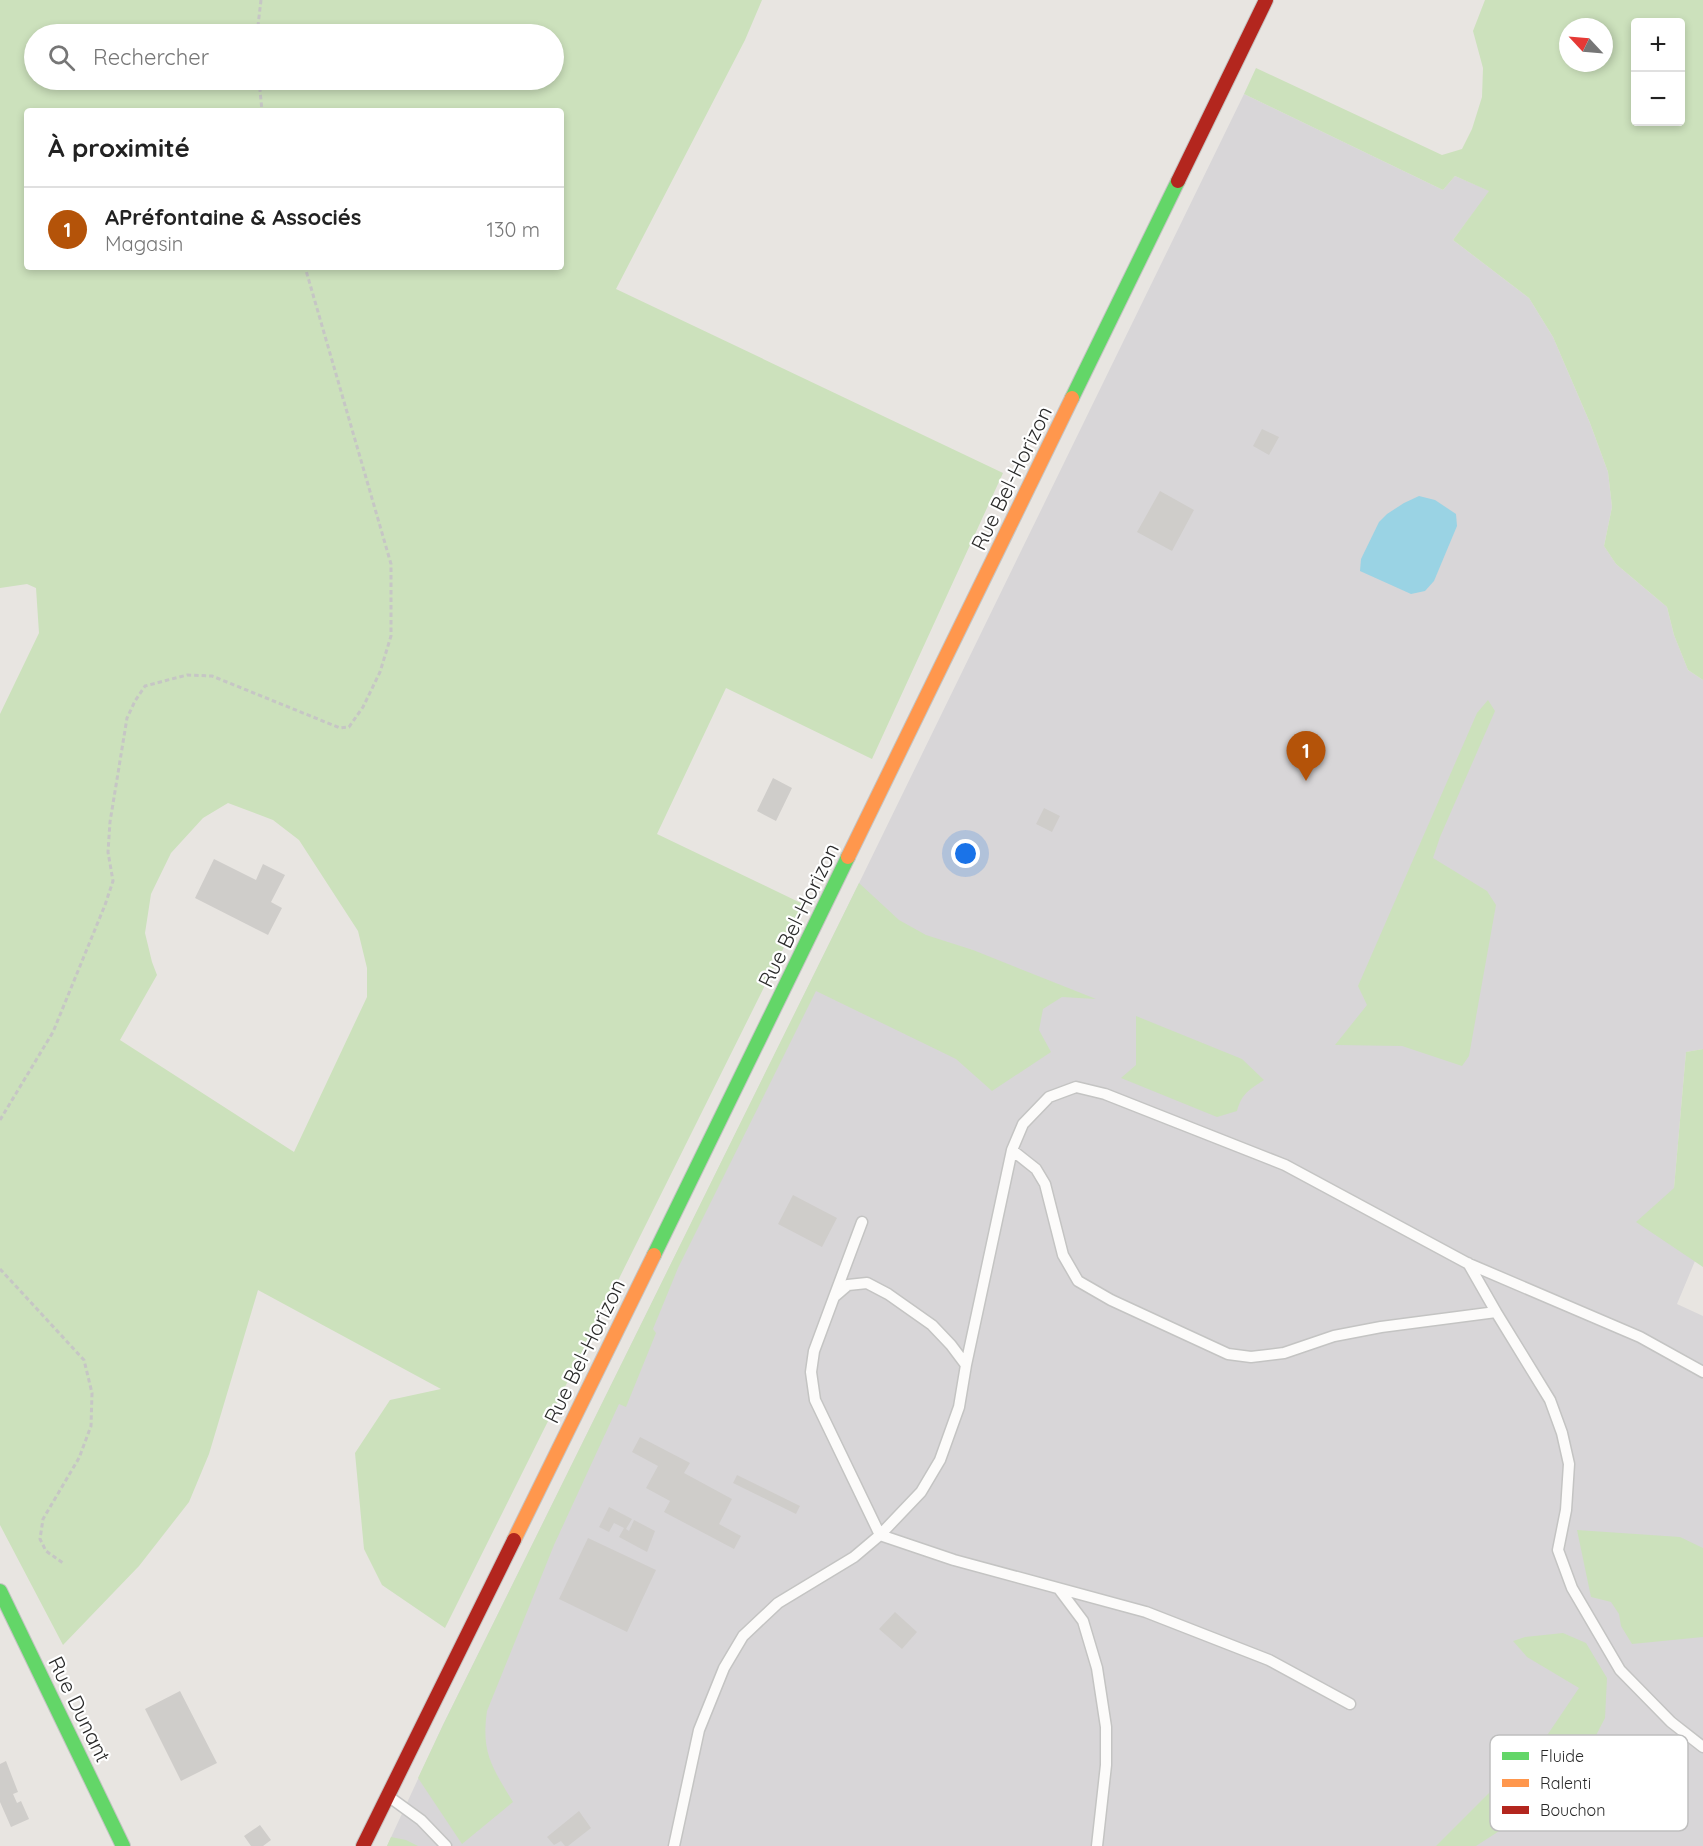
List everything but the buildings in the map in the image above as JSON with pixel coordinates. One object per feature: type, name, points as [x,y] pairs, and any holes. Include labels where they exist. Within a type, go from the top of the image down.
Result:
[{"type":"street","name":"Rue Bel-Horizon","points":[[363,1846],[782,995],[1266,0]]},
{"type":"street","name":"Rue Dunant","points":[[0,1591],[123,1846]]},
{"type":"lane","points":[[674,1846],[699,1730],[724,1668],[743,1635],[778,1603],[854,1557],[880,1535],[921,1492],[940,1460],[959,1407],[1012,1150],[1023,1124],[1049,1097],[1076,1087],[1105,1094],[1284,1165],[1467,1263],[1640,1337],[1703,1372]]},
{"type":"lane","points":[[1012,1150],[1036,1169],[1045,1184],[1063,1255],[1078,1281],[1110,1300],[1228,1354],[1251,1358],[1284,1353],[1334,1336],[1381,1327],[1496,1312]]},
{"type":"lane","points":[[862,1222],[814,1351],[811,1372],[815,1400],[880,1535],[954,1560],[1146,1612],[1257,1656],[1350,1704]]},
{"type":"lane","points":[[1467,1263],[1550,1400],[1562,1433],[1569,1464],[1566,1510],[1558,1550],[1572,1588],[1620,1670],[1671,1722],[1688,1735]]},
{"type":"lane","points":[[834,1297],[848,1286],[867,1283],[888,1294],[932,1325],[966,1365]]},
{"type":"lane","points":[[1059,1588],[1083,1621],[1099,1680],[1106,1727],[1106,1765],[1098,1846]]},
{"type":"lane","points":[[1688,1735],[1703,1747]]},
{"type":"lane","points":[[388,1796],[421,1820],[446,1846]]},
{"type":"path","points":[[258,24],[261,0]]},
{"type":"path","points":[[260,90],[262,108]]},
{"type":"path","points":[[0,1120],[53,1032],[105,905],[113,881],[108,852],[110,822],[127,718],[145,686],[187,675],[212,676],[340,728],[349,727],[363,707],[380,672],[391,636],[391,564],[306,270]]},
{"type":"path","points":[[0,1269],[84,1360],[92,1393],[91,1426],[79,1458],[43,1519],[40,1539],[46,1551],[63,1563]]},
{"type":"shaded area","points":[[1244,94],[1443,190],[1455,176],[1490,191],[1453,240],[1529,298],[1553,337],[1590,423],[1608,472],[1612,507],[1604,546],[1616,564],[1667,607],[1674,635],[1688,670],[1703,680],[1703,1049],[1686,1052],[1674,1188],[1672,1245],[1695,1261],[1677,1304],[1703,1316],[1703,1846],[387,1846],[443,1725],[843,916]]},
{"type":"green space","points":[[0,0],[762,0],[745,40],[616,289],[1003,473],[872,759],[726,688],[657,834],[805,905],[445,1628],[382,1585],[364,1549],[355,1453],[390,1400],[441,1389],[258,1290],[209,1454],[189,1502],[139,1566],[63,1645],[0,1525],[0,714],[39,633],[36,588],[27,584],[0,588]],"holes":[[[228,803],[273,820],[299,840],[358,931],[367,968],[367,997],[294,1152],[120,1040],[157,975],[145,933],[151,894],[171,853],[203,818]]]},
{"type":"green space","points":[[1485,0],[1703,0],[1703,680],[1688,670],[1674,635],[1667,607],[1616,564],[1604,546],[1612,507],[1608,472],[1590,423],[1553,337],[1529,298],[1453,240],[1489,191],[1455,176],[1443,190],[1244,94],[1256,68],[1442,155],[1462,149],[1472,129],[1482,97],[1483,68],[1473,31]]},
{"type":"green space","points":[[1488,700],[1495,711],[1433,858],[1487,891],[1496,905],[1469,1056],[1462,1066],[1402,1046],[1335,1045],[1367,1005],[1358,986],[1477,713]]},
{"type":"green space","points":[[859,883],[899,920],[926,935],[973,950],[1096,999],[1062,997],[1043,1009],[1039,1030],[1051,1052],[992,1091],[956,1059],[816,991],[678,1268],[653,1329],[656,1333],[626,1407],[619,1404],[554,1545],[487,1711],[487,1749],[494,1769],[513,1802],[462,1844],[418,1778]]},
{"type":"green space","points":[[1136,1016],[1242,1059],[1264,1080],[1247,1092],[1237,1111],[1217,1117],[1121,1078],[1136,1065]]},
{"type":"green space","points":[[1703,1049],[1703,1267],[1636,1222],[1674,1188],[1686,1052]]},
{"type":"green space","points":[[1577,1530],[1680,1537],[1703,1548],[1703,1637],[1632,1644],[1611,1602],[1591,1597]]},
{"type":"green space","points":[[1563,1633],[1586,1643],[1607,1678],[1605,1718],[1596,1735],[1547,1735],[1579,1688],[1527,1657],[1513,1641],[1525,1637]]},
{"type":"green space","points":[[1490,1792],[1490,1831],[1499,1831],[1476,1846],[1436,1846]]},
{"type":"green space","points":[[391,1837],[406,1840],[418,1846],[387,1846]]},
{"type":"water","points":[[1419,496],[1435,500],[1456,514],[1457,526],[1434,581],[1425,591],[1411,594],[1360,571],[1361,559],[1379,522],[1387,514]]},
{"type":"traffic: fast","points":[[1072,398],[1178,181]]},
{"type":"traffic: fast","points":[[654,1255],[848,857]]},
{"type":"traffic: fast","points":[[0,1591],[123,1846]]},
{"type":"traffic: slow","points":[[848,857],[1072,398]]},
{"type":"traffic: slow","points":[[514,1540],[654,1255]]},
{"type":"traffic: jam","points":[[1178,181],[1266,0]]},
{"type":"traffic: jam","points":[[363,1846],[514,1540]]},
{"type":"place","name":"APréfontaine & Associés","points":[[1306,781]]}]
